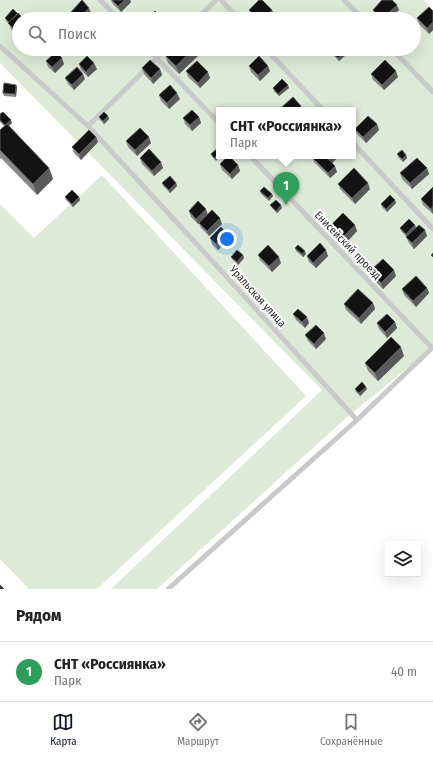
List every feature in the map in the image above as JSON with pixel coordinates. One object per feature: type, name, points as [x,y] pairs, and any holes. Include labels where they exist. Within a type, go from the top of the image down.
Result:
[{"type":"lane","points":[[100,0],[112,12]]},
{"type":"lane","points":[[204,12],[216,0]]},
{"type":"lane","points":[[221,0],[232,12]]},
{"type":"lane","points":[[344,0],[355,12]]},
{"type":"lane","name":"Уральская улица","points":[[0,46],[88,126],[357,420]]},
{"type":"lane","points":[[273,56],[320,107]]},
{"type":"lane","points":[[399,56],[433,92]]},
{"type":"lane","points":[[88,126],[157,58],[216,120]]},
{"type":"lane","points":[[356,146],[433,230]]},
{"type":"lane","name":"Енисейский проезд","points":[[253,159],[433,347]]},
{"type":"lane","points":[[168,589],[357,420],[433,347]]},
{"type":"green space","points":[[0,0],[423,0],[433,10],[433,347],[345,419],[157,589],[111,589],[322,390],[0,63]]},
{"type":"green space","points":[[102,175],[306,396],[97,589],[29,589],[0,559],[0,204],[34,238]]},
{"type":"building","points":[[82,0],[89,8],[85,12],[71,12]]},
{"type":"building","points":[[112,0],[125,0],[118,6]]},
{"type":"building","points":[[259,0],[262,0],[272,10],[270,12],[251,12],[249,10]]},
{"type":"building","points":[[382,0],[392,0],[397,5],[390,12],[375,12],[373,10]]},
{"type":"building","points":[[429,7],[433,11],[433,22],[427,28],[421,22],[421,14]]},
{"type":"building","points":[[13,9],[16,12],[12,12],[12,19],[9,22],[5,18]]},
{"type":"building","points":[[12,19],[12,27],[8,23]]},
{"type":"building","points":[[52,56],[60,56],[62,58],[52,67],[46,61]]},
{"type":"building","points":[[87,56],[94,63],[86,72],[79,64]]},
{"type":"building","points":[[166,56],[186,56],[176,66]]},
{"type":"building","points":[[259,56],[268,66],[258,75],[249,66]]},
{"type":"building","points":[[150,60],[160,69],[151,78],[142,68]]},
{"type":"building","points":[[385,60],[396,71],[382,85],[371,74]]},
{"type":"building","points":[[197,61],[208,72],[198,83],[186,71]]},
{"type":"building","points":[[77,67],[83,74],[72,85],[65,78]]},
{"type":"building","points":[[282,79],[288,85],[278,94],[273,88]]},
{"type":"building","points":[[4,83],[16,85],[15,94],[3,93]]},
{"type":"building","points":[[170,85],[177,93],[167,103],[159,95]]},
{"type":"building","points":[[293,97],[301,106],[300,107],[282,107]]},
{"type":"building","points":[[192,110],[199,117],[190,125],[183,118]]},
{"type":"building","points":[[3,112],[11,120],[5,125],[0,120],[0,114]]},
{"type":"building","points":[[104,112],[108,116],[103,121],[99,117]]},
{"type":"building","points":[[368,116],[377,124],[363,137],[356,130],[356,128]]},
{"type":"building","points":[[7,124],[49,168],[33,184],[0,150],[0,130]]},
{"type":"building","points":[[140,128],[149,137],[135,150],[126,141]]},
{"type":"building","points":[[89,130],[96,137],[79,154],[72,147]]},
{"type":"building","points":[[149,149],[161,162],[152,171],[140,158]]},
{"type":"building","points":[[216,150],[216,156],[214,158],[211,154]]},
{"type":"building","points":[[402,150],[406,155],[402,159],[397,154]]},
{"type":"building","points":[[417,158],[427,168],[410,183],[400,173]]},
{"type":"building","points":[[225,159],[232,159],[238,165],[230,174],[220,164]]},
{"type":"building","points":[[314,159],[328,159],[335,166],[328,173]]},
{"type":"building","points":[[354,168],[368,183],[352,198],[338,184]]},
{"type":"building","points":[[170,176],[176,183],[169,190],[162,183]]},
{"type":"building","points":[[264,187],[272,194],[268,198],[260,191]]},
{"type":"building","points":[[433,187],[433,206],[431,209],[421,199]]},
{"type":"building","points":[[72,190],[79,197],[72,204],[65,197]]},
{"type":"building","points":[[390,195],[395,200],[386,209],[381,204]]},
{"type":"building","points":[[276,200],[281,205],[276,211],[270,205]]},
{"type":"building","points":[[198,201],[206,209],[196,219],[189,211]]},
{"type":"building","points":[[212,210],[220,218],[207,231],[199,223]]},
{"type":"building","points":[[343,213],[355,225],[343,237],[331,225]]},
{"type":"building","points":[[409,219],[415,225],[406,234],[400,228]]},
{"type":"building","points":[[419,225],[425,230],[412,243],[406,237]]},
{"type":"building","points":[[221,227],[227,233],[216,244],[210,238]]},
{"type":"building","points":[[320,243],[326,250],[313,263],[307,256]]},
{"type":"building","points":[[268,245],[279,257],[269,266],[258,255]]},
{"type":"building","points":[[298,245],[305,251],[302,254],[295,248]]},
{"type":"building","points":[[237,250],[243,255],[237,262],[231,257]]},
{"type":"building","points":[[383,259],[394,270],[381,283],[369,272]]},
{"type":"building","points":[[416,276],[427,288],[413,301],[402,289]]},
{"type":"building","points":[[358,289],[373,303],[359,318],[344,304]]},
{"type":"building","points":[[298,309],[307,317],[302,322],[293,314]]},
{"type":"building","points":[[387,314],[395,322],[385,332],[377,323]]},
{"type":"building","points":[[316,325],[324,333],[314,344],[305,335]]},
{"type":"building","points":[[391,337],[401,347],[375,373],[365,363]]},
{"type":"building","points":[[362,382],[366,387],[359,393],[355,389]]},
{"type":"place","name":"СНТ «Россиянка»","points":[[286,205]]}]
